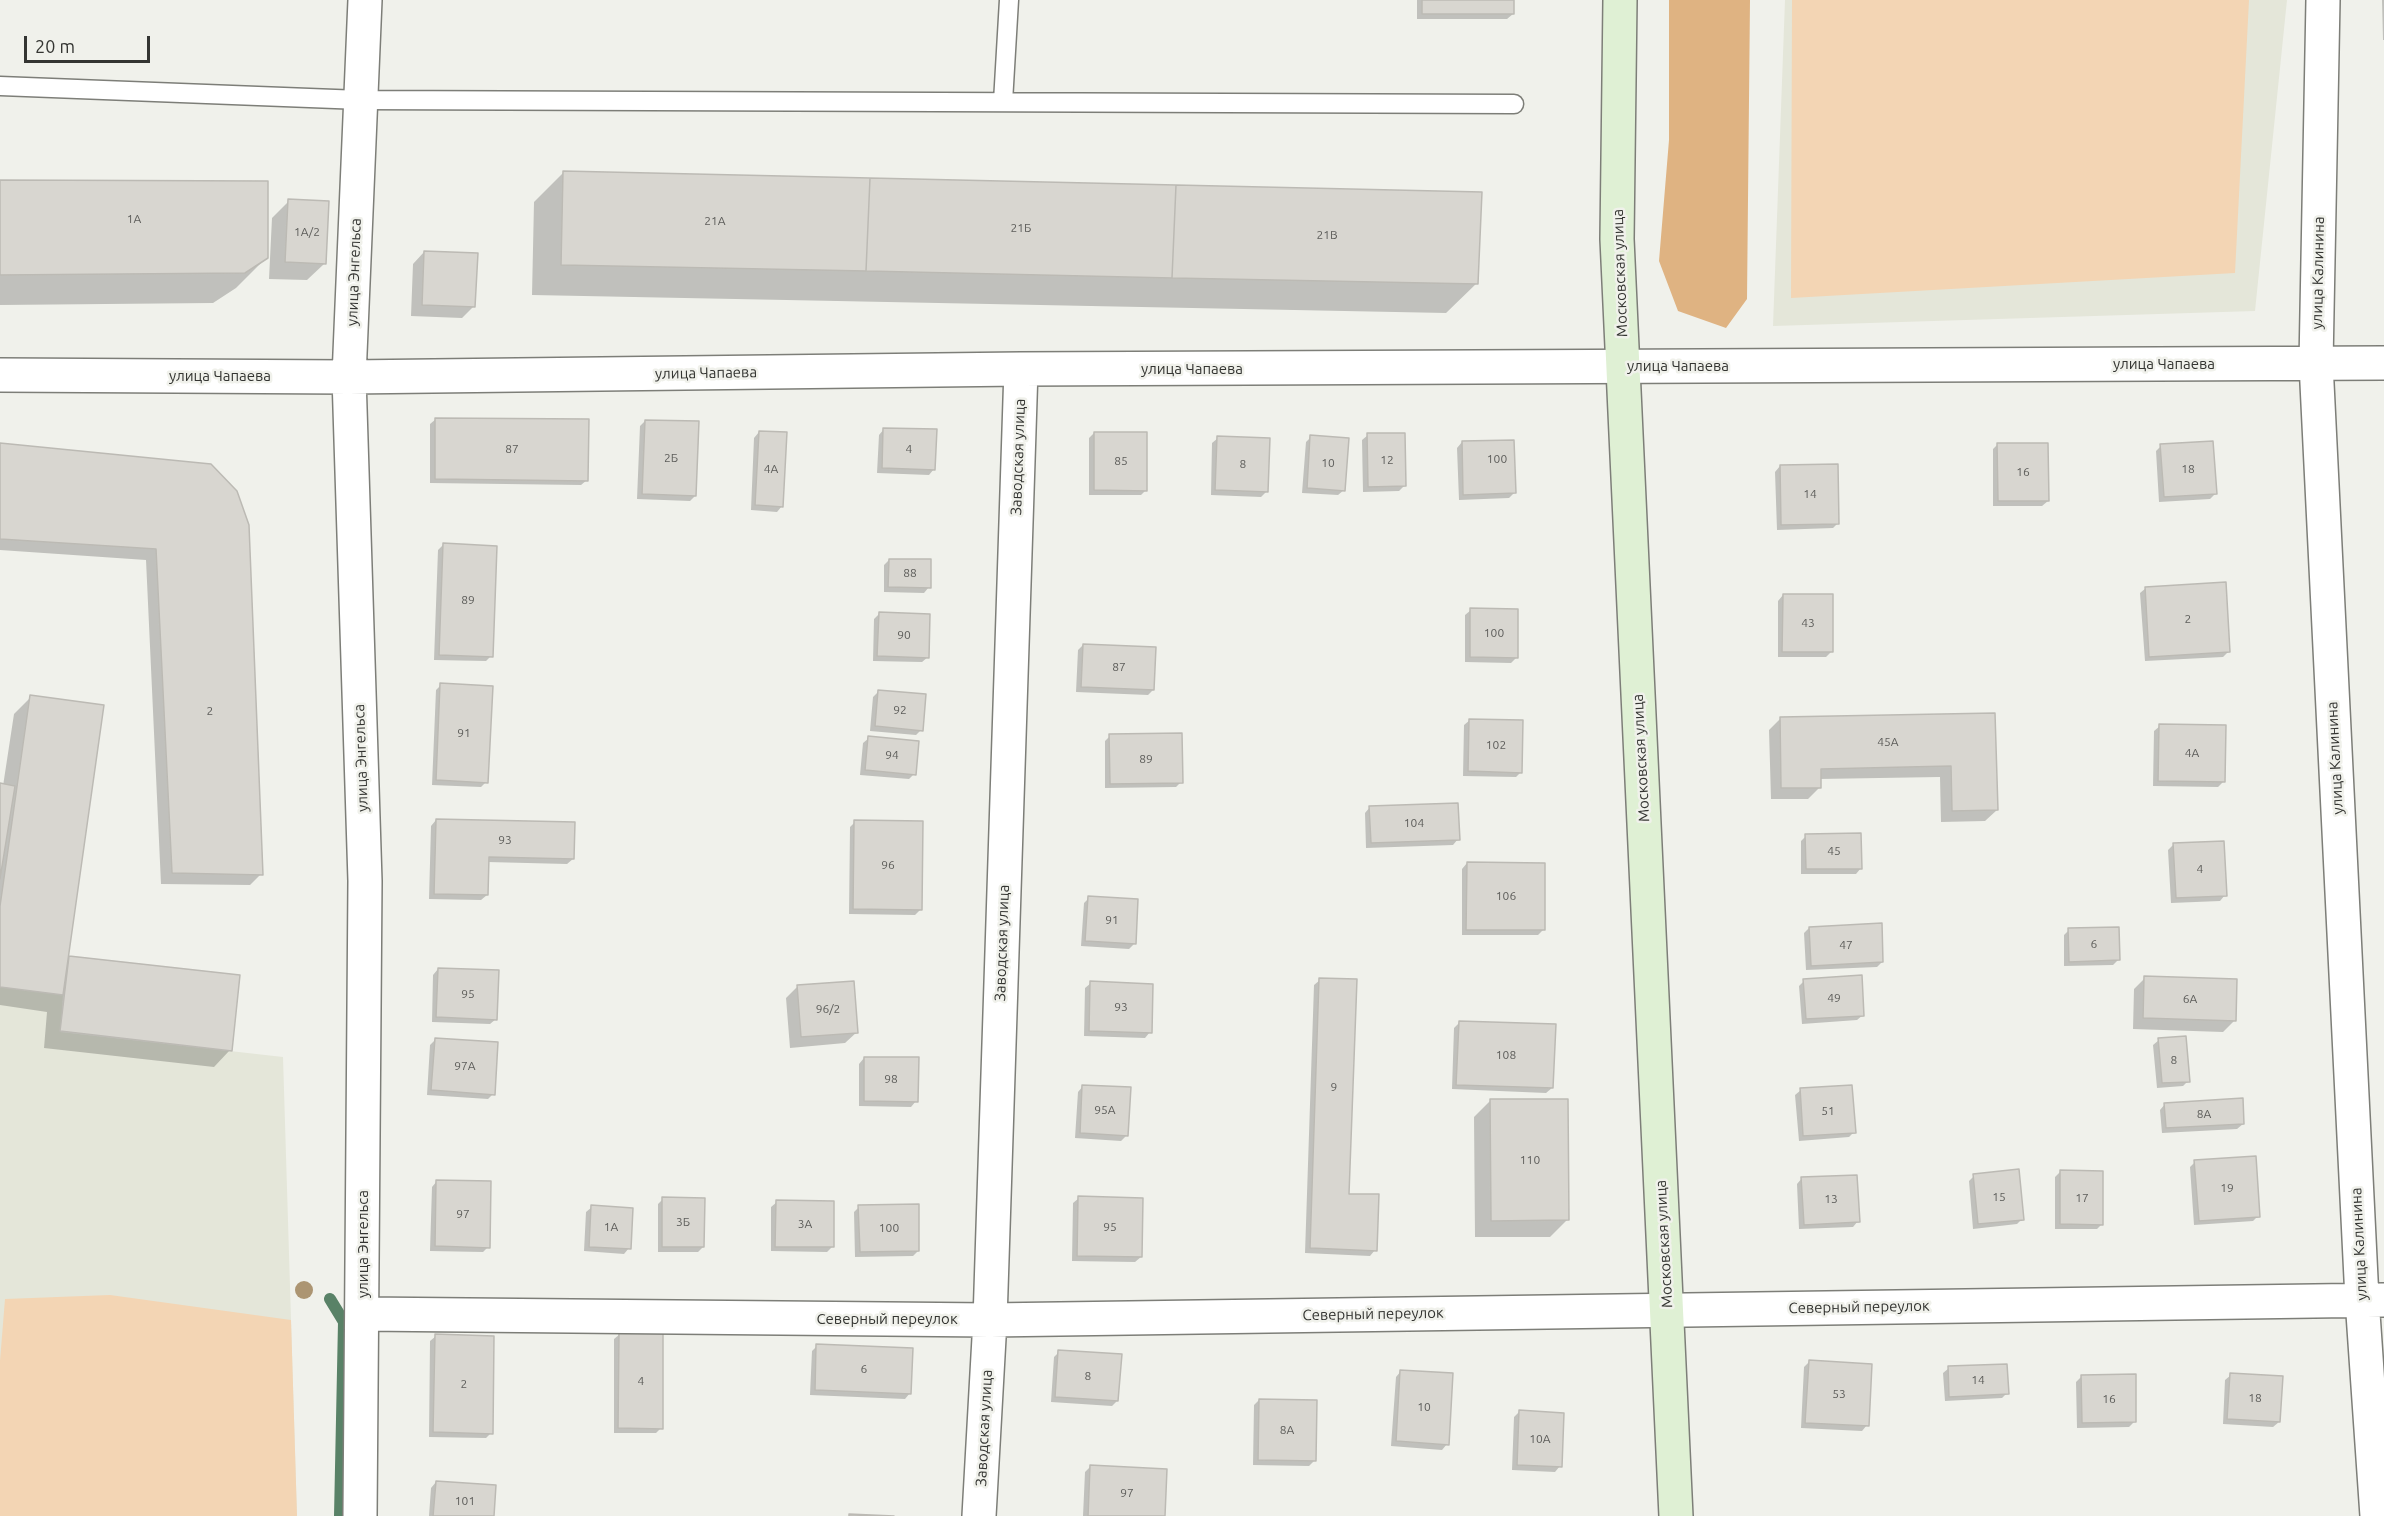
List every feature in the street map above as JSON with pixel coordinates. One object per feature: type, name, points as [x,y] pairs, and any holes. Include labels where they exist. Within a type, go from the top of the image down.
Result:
[{"type":"main road","name":"Московская улица","points":[[1620,0],[1617,239],[1676,1516]]},
{"type":"street","name":"улица Энгельса","points":[[360,1516],[365,881],[349,377],[365,0]]},
{"type":"street","name":"улица Калинина","points":[[2323,0],[2316,363],[2373,1300],[2378,1516]]},
{"type":"street","name":"улица Чапаева","points":[[0,375],[349,377],[1021,369],[2384,363]]},
{"type":"street","name":"Заводская улица","points":[[980,1516],[990,1320],[1021,369]]},
{"type":"street","name":"Северный переулок","points":[[363,1314],[990,1320],[2373,1300]]},
{"type":"lane","points":[[1003,102],[1009,0]]},
{"type":"lane","points":[[0,86],[361,100],[1514,104]]},
{"type":"shaded area","points":[[1669,0],[1750,0],[1747,299],[1726,328],[1678,311],[1659,261],[1669,140]]},
{"type":"shaded area","points":[[1785,0],[2287,0],[2255,311],[1773,326]]},
{"type":"shaded area","points":[[1792,0],[2249,0],[2235,273],[1791,298]]},
{"type":"shaded area","points":[[0,987],[63,995],[61,1032],[283,1057],[297,1516],[0,1516]]},
{"type":"shaded area","points":[[110,1295],[291,1320],[297,1516],[0,1516],[0,1361],[5,1299]]},
{"type":"building","points":[[1422,0],[1514,0],[1514,14],[1422,14]]},
{"type":"building","points":[[563,171],[870,178],[866,271],[561,265]]},
{"type":"building","points":[[870,178],[1176,185],[1172,278],[866,271]]},
{"type":"building","points":[[0,180],[268,181],[268,258],[245,273],[0,275]]},
{"type":"building","points":[[1176,185],[1482,192],[1478,284],[1172,278]]},
{"type":"building","points":[[288,199],[329,201],[326,264],[285,262]]},
{"type":"building","points":[[424,251],[478,253],[475,307],[422,305]]},
{"type":"building","points":[[435,418],[589,419],[588,481],[435,479]]},
{"type":"building","points":[[645,420],[699,421],[696,496],[642,494]]},
{"type":"building","points":[[883,428],[937,429],[935,470],[882,468]]},
{"type":"building","points":[[759,431],[787,432],[783,507],[755,505]]},
{"type":"building","points":[[1094,432],[1147,432],[1147,491],[1094,490]]},
{"type":"building","points":[[1367,433],[1405,433],[1406,486],[1368,487]]},
{"type":"building","points":[[1310,435],[1349,438],[1345,491],[1307,488]]},
{"type":"building","points":[[1217,436],[1270,438],[1268,492],[1215,490]]},
{"type":"building","points":[[1514,440],[1516,493],[1463,495],[1462,441]]},
{"type":"building","points":[[2213,441],[2217,494],[2164,497],[2160,444]]},
{"type":"building","points":[[0,443],[211,464],[237,491],[249,525],[263,875],[172,873],[156,549],[0,539]]},
{"type":"building","points":[[1997,443],[2048,443],[2049,501],[1998,501]]},
{"type":"building","points":[[1838,464],[1839,524],[1781,525],[1780,465]]},
{"type":"building","points":[[443,543],[497,546],[493,657],[439,655]]},
{"type":"building","points":[[889,559],[931,559],[931,588],[888,587]]},
{"type":"building","points":[[2226,582],[2230,652],[2149,657],[2145,587]]},
{"type":"building","points":[[1783,594],[1833,594],[1833,652],[1782,652]]},
{"type":"building","points":[[1470,608],[1518,609],[1518,658],[1470,657]]},
{"type":"building","points":[[879,612],[930,614],[929,658],[877,656]]},
{"type":"building","points":[[1083,644],[1156,647],[1154,690],[1081,687]]},
{"type":"building","points":[[440,683],[493,686],[488,783],[436,780]]},
{"type":"building","points":[[878,690],[926,694],[923,731],[875,726]]},
{"type":"building","points":[[30,695],[104,705],[63,995],[0,987],[0,906]]},
{"type":"building","points":[[1995,713],[1998,810],[1952,811],[1951,766],[1821,769],[1821,788],[1781,788],[1780,717]]},
{"type":"building","points":[[1469,719],[1523,720],[1522,773],[1468,771]]},
{"type":"building","points":[[2159,724],[2226,725],[2225,782],[2158,781]]},
{"type":"building","points":[[1182,733],[1183,783],[1110,784],[1109,734]]},
{"type":"building","points":[[868,736],[919,741],[916,775],[865,770]]},
{"type":"building","points":[[0,783],[15,786],[0,879]]},
{"type":"building","points":[[1458,803],[1460,840],[1371,843],[1369,806]]},
{"type":"building","points":[[436,819],[575,822],[574,859],[489,857],[488,895],[434,894]]},
{"type":"building","points":[[854,820],[923,821],[922,910],[853,909]]},
{"type":"building","points":[[1861,833],[1862,869],[1806,869],[1805,834]]},
{"type":"building","points":[[2224,841],[2227,896],[2176,898],[2173,843]]},
{"type":"building","points":[[1467,862],[1545,863],[1545,930],[1466,930]]},
{"type":"building","points":[[1088,896],[1138,899],[1136,944],[1085,941]]},
{"type":"building","points":[[1882,923],[1883,962],[1811,966],[1809,927]]},
{"type":"building","points":[[2119,927],[2120,960],[2069,962],[2068,928]]},
{"type":"building","points":[[69,956],[240,975],[232,1051],[60,1031]]},
{"type":"building","points":[[438,968],[499,970],[497,1020],[436,1017]]},
{"type":"building","points":[[1862,975],[1864,1016],[1806,1019],[1803,979]]},
{"type":"building","points":[[2144,976],[2237,979],[2236,1021],[2143,1018]]},
{"type":"building","points":[[1319,978],[1357,979],[1349,1194],[1379,1194],[1377,1251],[1310,1248]]},
{"type":"building","points":[[854,981],[858,1033],[801,1037],[797,985]]},
{"type":"building","points":[[1090,981],[1153,984],[1152,1033],[1089,1031]]},
{"type":"building","points":[[1459,1021],[1556,1024],[1553,1088],[1456,1085]]},
{"type":"building","points":[[2186,1036],[2190,1082],[2162,1083],[2158,1038]]},
{"type":"building","points":[[435,1038],[498,1042],[495,1095],[431,1090]]},
{"type":"building","points":[[864,1057],[919,1057],[918,1102],[864,1101]]},
{"type":"building","points":[[1082,1085],[1131,1087],[1128,1136],[1080,1133]]},
{"type":"building","points":[[1852,1085],[1856,1133],[1803,1136],[1800,1088]]},
{"type":"building","points":[[2243,1098],[2244,1124],[2166,1128],[2164,1103]]},
{"type":"building","points":[[1490,1099],[1568,1099],[1569,1220],[1491,1221]]},
{"type":"building","points":[[2256,1156],[2260,1217],[2199,1221],[2194,1160]]},
{"type":"building","points":[[2019,1169],[2024,1220],[1978,1224],[1973,1174]]},
{"type":"building","points":[[2060,1170],[2103,1171],[2103,1225],[2060,1224]]},
{"type":"building","points":[[1857,1175],[1860,1222],[1804,1225],[1801,1177]]},
{"type":"building","points":[[436,1180],[491,1181],[490,1248],[435,1246]]},
{"type":"building","points":[[1078,1196],[1143,1198],[1142,1257],[1077,1256]]},
{"type":"building","points":[[662,1197],[705,1198],[704,1247],[662,1247]]},
{"type":"building","points":[[776,1200],[834,1201],[834,1247],[775,1247]]},
{"type":"building","points":[[919,1204],[919,1251],[860,1252],[858,1205]]},
{"type":"building","points":[[591,1205],[633,1208],[631,1249],[589,1247]]},
{"type":"building","points":[[619,1333],[663,1333],[663,1429],[618,1428]]},
{"type":"building","points":[[435,1334],[494,1336],[493,1434],[433,1432]]},
{"type":"building","points":[[816,1344],[913,1348],[911,1394],[815,1390]]},
{"type":"building","points":[[1058,1350],[1122,1354],[1118,1401],[1055,1397]]},
{"type":"building","points":[[1809,1360],[1872,1364],[1869,1426],[1805,1423]]},
{"type":"building","points":[[2007,1364],[2009,1394],[1949,1397],[1948,1366]]},
{"type":"building","points":[[1400,1370],[1453,1373],[1449,1445],[1396,1441]]},
{"type":"building","points":[[2230,1373],[2283,1376],[2280,1422],[2227,1419]]},
{"type":"building","points":[[2136,1374],[2136,1422],[2082,1423],[2081,1375]]},
{"type":"building","points":[[1259,1399],[1317,1400],[1316,1461],[1258,1460]]},
{"type":"building","points":[[1519,1410],[1564,1413],[1562,1467],[1517,1465]]},
{"type":"building","points":[[1090,1465],[1167,1469],[1165,1516],[1088,1516]]},
{"type":"building","points":[[436,1481],[496,1485],[494,1516],[433,1516]]},
{"type":"building","points":[[849,1514],[894,1516],[849,1516]]},
{"type":"waterway","points":[[330,1299],[344,1322],[340,1516]]}]
